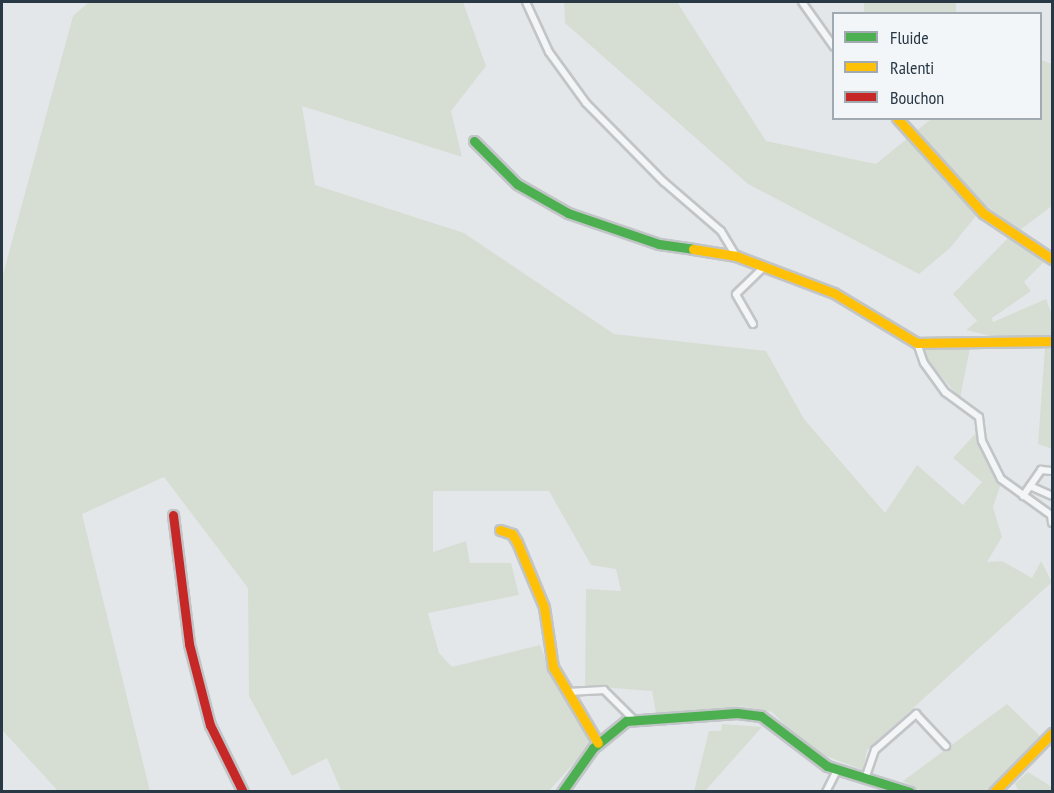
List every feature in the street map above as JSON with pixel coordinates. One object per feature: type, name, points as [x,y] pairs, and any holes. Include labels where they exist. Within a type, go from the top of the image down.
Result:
[{"type":"street","points":[[526,2],[549,52],[586,103],[664,182],[722,231],[736,256]]},
{"type":"street","points":[[802,2],[832,44]]},
{"type":"street","points":[[899,120],[983,213],[1053,259]]},
{"type":"street","points":[[474,141],[517,184],[568,213],[659,244],[736,256],[834,293],[917,343],[1053,341]]},
{"type":"street","points":[[753,324],[736,294],[764,267]]},
{"type":"street","points":[[917,343],[924,363],[945,392],[979,417],[991,462],[1001,479],[1052,517]]},
{"type":"street","points":[[1023,496],[1041,470],[1053,471]]},
{"type":"street","points":[[1030,486],[1053,496]]},
{"type":"street","points":[[172,515],[189,644],[210,725],[243,792]]},
{"type":"street","points":[[500,530],[512,534],[517,542],[544,607],[554,668],[598,743]]},
{"type":"street","points":[[568,692],[604,690],[633,719]]},
{"type":"street","points":[[562,792],[598,743],[633,719],[738,712],[761,716],[815,760],[837,770],[866,776],[910,792]]},
{"type":"street","points":[[866,776],[875,750],[916,714],[946,746]]},
{"type":"street","points":[[994,792],[1053,734]]},
{"type":"street","points":[[826,792],[837,770]]},
{"type":"shaded area","points":[[89,2],[463,2],[486,66],[451,111],[462,157],[302,106],[315,185],[464,233],[614,334],[766,351],[804,419],[885,513],[917,465],[963,505],[982,482],[953,458],[976,433],[1001,484],[993,507],[1002,537],[987,562],[1002,561],[1032,578],[1041,561],[1052,582],[867,750],[863,770],[810,750],[772,712],[741,706],[717,712],[656,713],[652,691],[585,686],[586,589],[621,591],[616,569],[591,565],[549,491],[433,491],[433,552],[466,541],[470,563],[511,563],[519,595],[428,613],[439,653],[452,667],[540,645],[558,689],[591,744],[549,791],[341,791],[327,758],[292,776],[249,696],[248,588],[164,477],[82,514],[150,791],[58,791],[2,730],[2,278],[73,16]]},
{"type":"shaded area","points":[[564,2],[677,2],[766,141],[876,164],[930,120],[1042,120],[1042,60],[1052,64],[1052,206],[1020,230],[985,205],[950,248],[919,274],[748,184],[565,23]]},
{"type":"shaded area","points":[[864,2],[956,2],[956,12],[864,12]]},
{"type":"shaded area","points":[[1010,236],[1047,259],[1024,282],[1031,291],[992,318],[993,322],[1046,299],[1052,315],[1052,337],[1003,339],[966,330],[977,321],[953,294]]},
{"type":"shaded area","points":[[1052,345],[1052,449],[1038,444],[1045,347]]},
{"type":"shaded area","points":[[928,347],[970,348],[960,398],[926,359],[924,349]]},
{"type":"shaded area","points":[[1007,704],[1040,736],[1007,775],[986,791],[921,791],[903,781]]},
{"type":"shaded area","points":[[722,724],[762,727],[705,791],[694,791],[709,731],[721,731]]},
{"type":"shaded area","points":[[1028,772],[1052,787],[1052,791],[1018,791],[1015,783]]},
{"type":"traffic: fast","points":[[474,141],[517,184],[568,213],[659,244],[693,249]]},
{"type":"traffic: fast","points":[[562,792],[593,748],[626,721],[737,713],[761,716],[827,766],[910,792]]},
{"type":"traffic: slow","points":[[899,120],[983,213],[1052,259]]},
{"type":"traffic: slow","points":[[693,249],[736,256],[834,293],[917,343],[1052,341]]},
{"type":"traffic: slow","points":[[500,530],[512,534],[517,542],[544,607],[553,667],[598,743]]},
{"type":"traffic: slow","points":[[994,792],[1052,733]]},
{"type":"traffic: jam","points":[[173,515],[189,644],[210,725],[243,792]]}]
